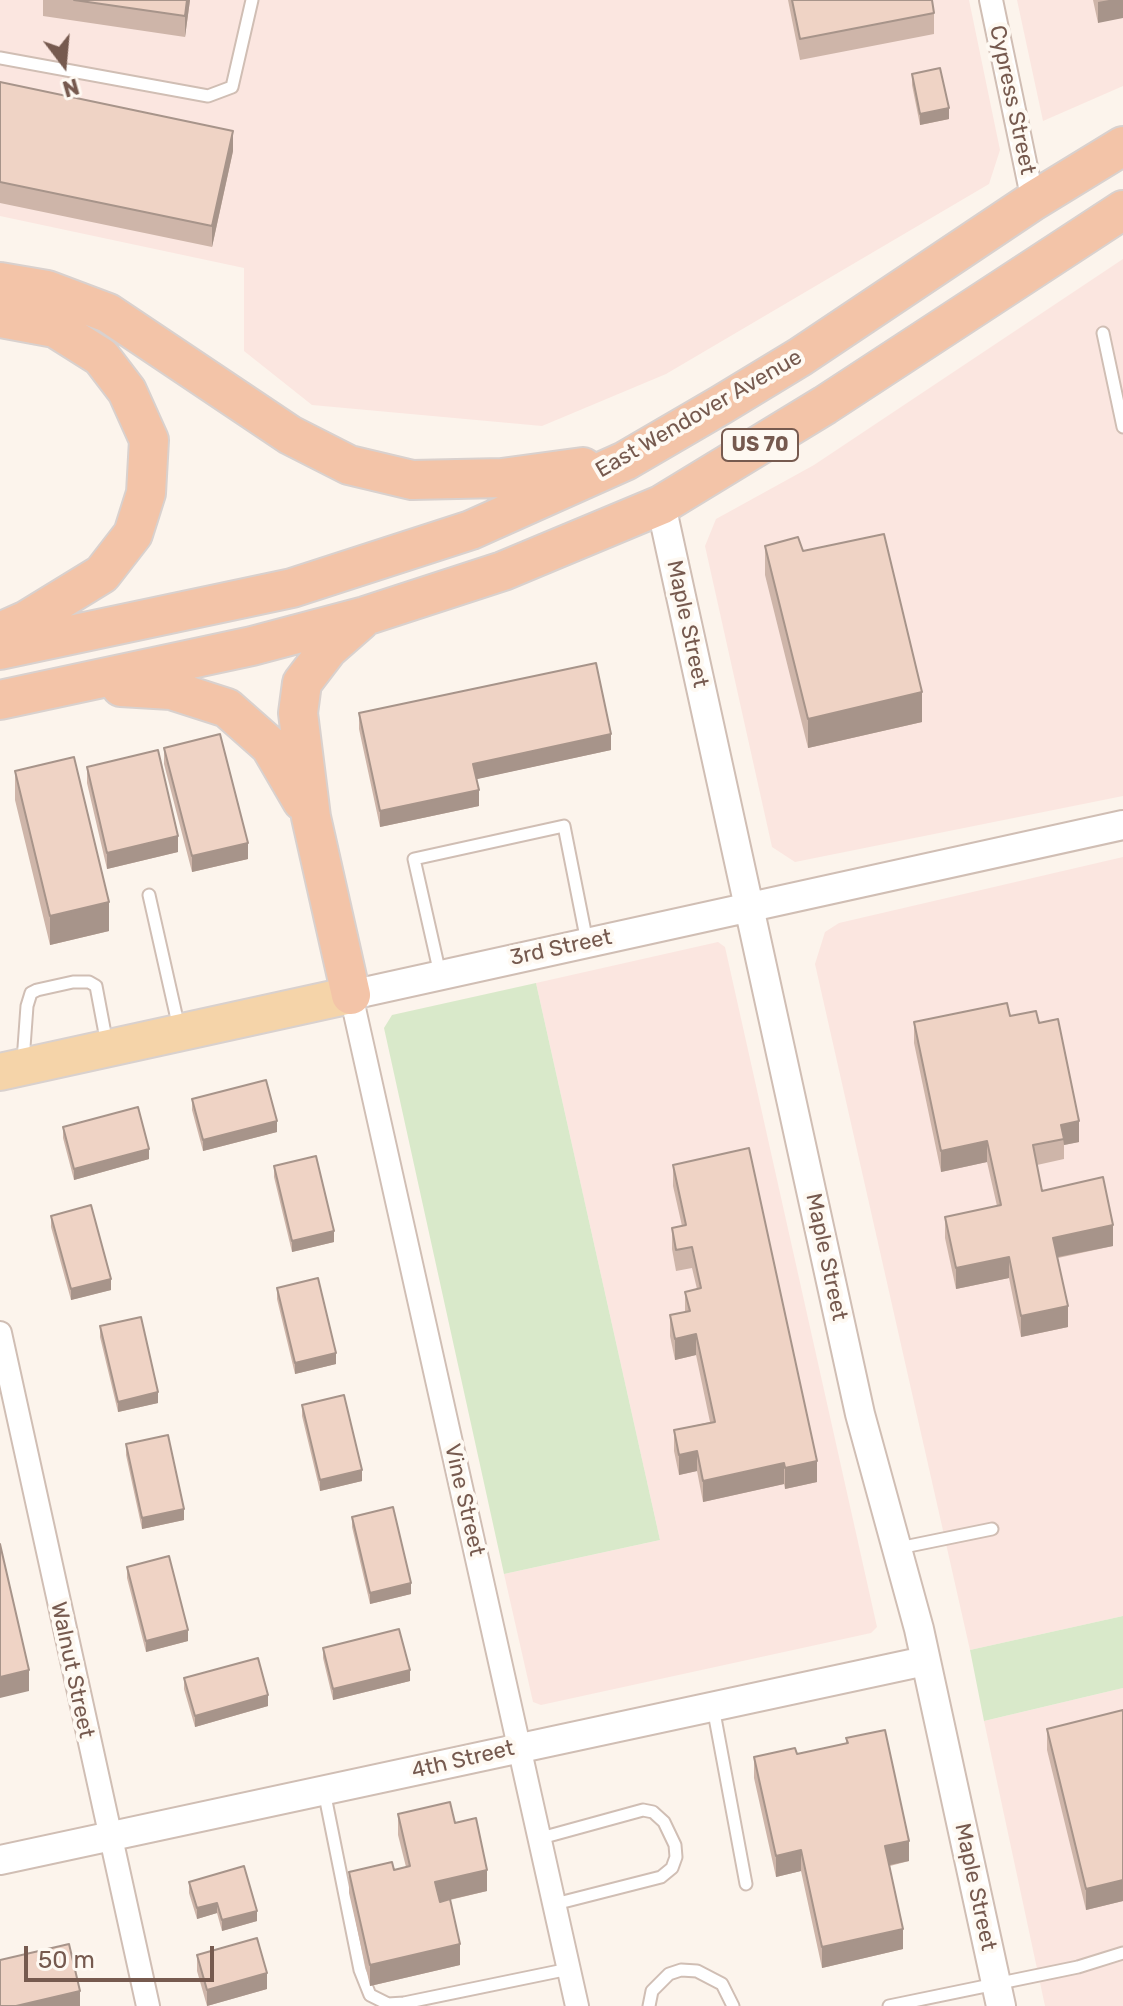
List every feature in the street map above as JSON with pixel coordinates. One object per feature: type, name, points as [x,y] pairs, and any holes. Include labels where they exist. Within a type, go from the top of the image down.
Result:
[{"type":"highway","name":"East Wendover Avenue","points":[[0,650],[292,588],[471,530],[625,461],[800,357],[1033,201],[1123,146]]},
{"type":"highway","name":"US 70","points":[[0,700],[252,646],[365,616],[503,571],[661,505],[825,405],[1123,210]]},
{"type":"highway","points":[[0,282],[47,290],[108,313],[290,435],[349,465],[412,480],[502,478],[625,461]]},
{"type":"highway","points":[[0,318],[55,328],[101,357],[127,391],[149,440],[146,493],[133,534],[102,574],[0,632]]},
{"type":"highway","points":[[661,505],[668,461],[721,405]]},
{"type":"highway","points":[[351,995],[311,817],[298,713],[302,683],[328,649],[365,616]]},
{"type":"highway","points":[[74,684],[171,690],[227,708],[270,746],[311,817]]},
{"type":"main road","name":"3rd Street","points":[[12,1070],[351,995]]},
{"type":"street","name":"Cypress Street","points":[[991,0],[1033,201]]},
{"type":"street","name":"Maple Street","points":[[661,505],[860,1414],[925,1661],[998,1995]]},
{"type":"street","name":"3rd Street","points":[[351,995],[1123,825]]},
{"type":"street","name":"Vine Street","points":[[351,995],[577,2006]]},
{"type":"street","name":"Walnut Street","points":[[0,1333],[108,1837],[148,2006]]},
{"type":"street","name":"4th Street","points":[[0,1860],[925,1661]]},
{"type":"lane","points":[[0,58],[208,96],[232,87],[252,0]]},
{"type":"lane","points":[[1103,333],[1123,427]]},
{"type":"lane","points":[[440,975],[414,859],[564,826],[587,943]]},
{"type":"lane","points":[[149,895],[180,1032]]},
{"type":"lane","points":[[12,1070],[31,993],[37,990],[73,982],[89,982],[96,986],[108,1048]]},
{"type":"lane","points":[[897,1548],[992,1529]]},
{"type":"lane","points":[[713,1706],[746,1884]]},
{"type":"lane","points":[[324,1791],[360,1970],[370,1995],[388,2004],[404,2003],[569,1969]]},
{"type":"lane","points":[[541,1838],[643,1810],[653,1812],[664,1822],[675,1845],[676,1857],[672,1868],[661,1877],[555,1904]]},
{"type":"lane","points":[[889,2006],[998,1995],[1123,1953]]},
{"type":"lane","points":[[649,2006],[652,1991],[669,1974],[681,1970],[697,1971],[722,1984],[733,2006]]},
{"type":"shaded area","points":[[0,0],[969,0],[1000,150],[989,184],[666,374],[542,426],[312,405],[244,351],[244,268],[0,216]]},
{"type":"shaded area","points":[[1017,0],[1123,0],[1123,86],[1043,121]]},
{"type":"shaded area","points":[[1123,259],[1123,796],[795,862],[772,847],[705,546],[716,519],[814,465]]},
{"type":"shaded area","points":[[1123,857],[1123,1616],[970,1650],[815,964],[825,932],[839,923]]},
{"type":"shaded area","points":[[718,942],[725,947],[877,1627],[871,1633],[541,1705],[533,1702],[504,1574],[660,1540],[536,983]]},
{"type":"shaded area","points":[[1123,1688],[1123,2006],[1045,2006],[984,1721]]},
{"type":"green space","points":[[536,983],[660,1540],[504,1574],[384,1028],[392,1015]]},
{"type":"green space","points":[[1123,1616],[1123,1688],[984,1721],[970,1650]]},
{"type":"building","points":[[74,0],[187,0],[185,16]]},
{"type":"building","points":[[792,0],[932,0],[934,13],[800,39]]},
{"type":"building","points":[[940,68],[949,108],[920,114],[912,74]]},
{"type":"building","points":[[0,82],[233,131],[212,226],[0,182]]},
{"type":"building","points":[[884,534],[922,692],[808,719],[765,546],[798,537],[803,551]]},
{"type":"building","points":[[596,663],[611,734],[473,764],[479,790],[380,811],[359,713]]},
{"type":"building","points":[[220,734],[248,843],[192,856],[164,748]]},
{"type":"building","points":[[158,750],[178,836],[107,853],[87,767]]},
{"type":"building","points":[[74,757],[109,902],[50,916],[15,771]]},
{"type":"building","points":[[1007,1003],[1010,1016],[1036,1011],[1039,1023],[1058,1019],[1079,1121],[1061,1125],[1064,1139],[1033,1145],[1042,1191],[1103,1177],[1113,1225],[1053,1238],[1068,1306],[1021,1316],[1009,1257],[956,1268],[945,1217],[1001,1205],[987,1141],[941,1151],[914,1022]]},
{"type":"building","points":[[266,1080],[277,1121],[203,1140],[192,1099]]},
{"type":"building","points":[[138,1107],[149,1149],[74,1169],[63,1127]]},
{"type":"building","points":[[749,1148],[817,1461],[785,1468],[784,1463],[703,1481],[697,1451],[679,1455],[674,1430],[715,1422],[696,1334],[675,1339],[670,1315],[690,1311],[685,1292],[701,1288],[692,1247],[676,1250],[672,1228],[686,1225],[673,1165]]},
{"type":"building","points":[[316,1156],[334,1231],[292,1241],[274,1166]]},
{"type":"building","points":[[91,1205],[111,1279],[71,1289],[51,1216]]},
{"type":"building","points":[[318,1278],[336,1353],[295,1363],[277,1288]]},
{"type":"building","points":[[141,1317],[158,1392],[118,1402],[100,1326]]},
{"type":"building","points":[[344,1395],[362,1470],[320,1480],[302,1405]]},
{"type":"building","points":[[168,1435],[184,1509],[142,1518],[126,1444]]},
{"type":"building","points":[[393,1507],[411,1583],[370,1593],[352,1517]]},
{"type":"building","points":[[0,1544],[29,1670],[0,1677]]},
{"type":"building","points":[[169,1556],[188,1630],[146,1641],[127,1567]]},
{"type":"building","points":[[399,1629],[410,1670],[333,1689],[323,1648]]},
{"type":"building","points":[[258,1658],[268,1695],[195,1716],[184,1678]]},
{"type":"building","points":[[1123,1710],[1123,1880],[1086,1889],[1047,1729]]},
{"type":"building","points":[[885,1730],[909,1841],[885,1846],[903,1929],[822,1947],[801,1850],[776,1856],[754,1757],[795,1748],[797,1754],[848,1743],[846,1738]]},
{"type":"building","points":[[450,1802],[455,1823],[476,1818],[487,1870],[435,1882],[440,1902],[450,1899],[460,1944],[370,1965],[349,1872],[392,1862],[394,1870],[410,1866],[398,1814]]},
{"type":"building","points":[[244,1866],[257,1911],[222,1920],[217,1903],[197,1908],[189,1882]]},
{"type":"building","points":[[257,1938],[267,1973],[207,1990],[197,1955]]},
{"type":"building","points":[[69,1944],[80,1991],[16,2006],[0,2006],[0,1960]]}]
